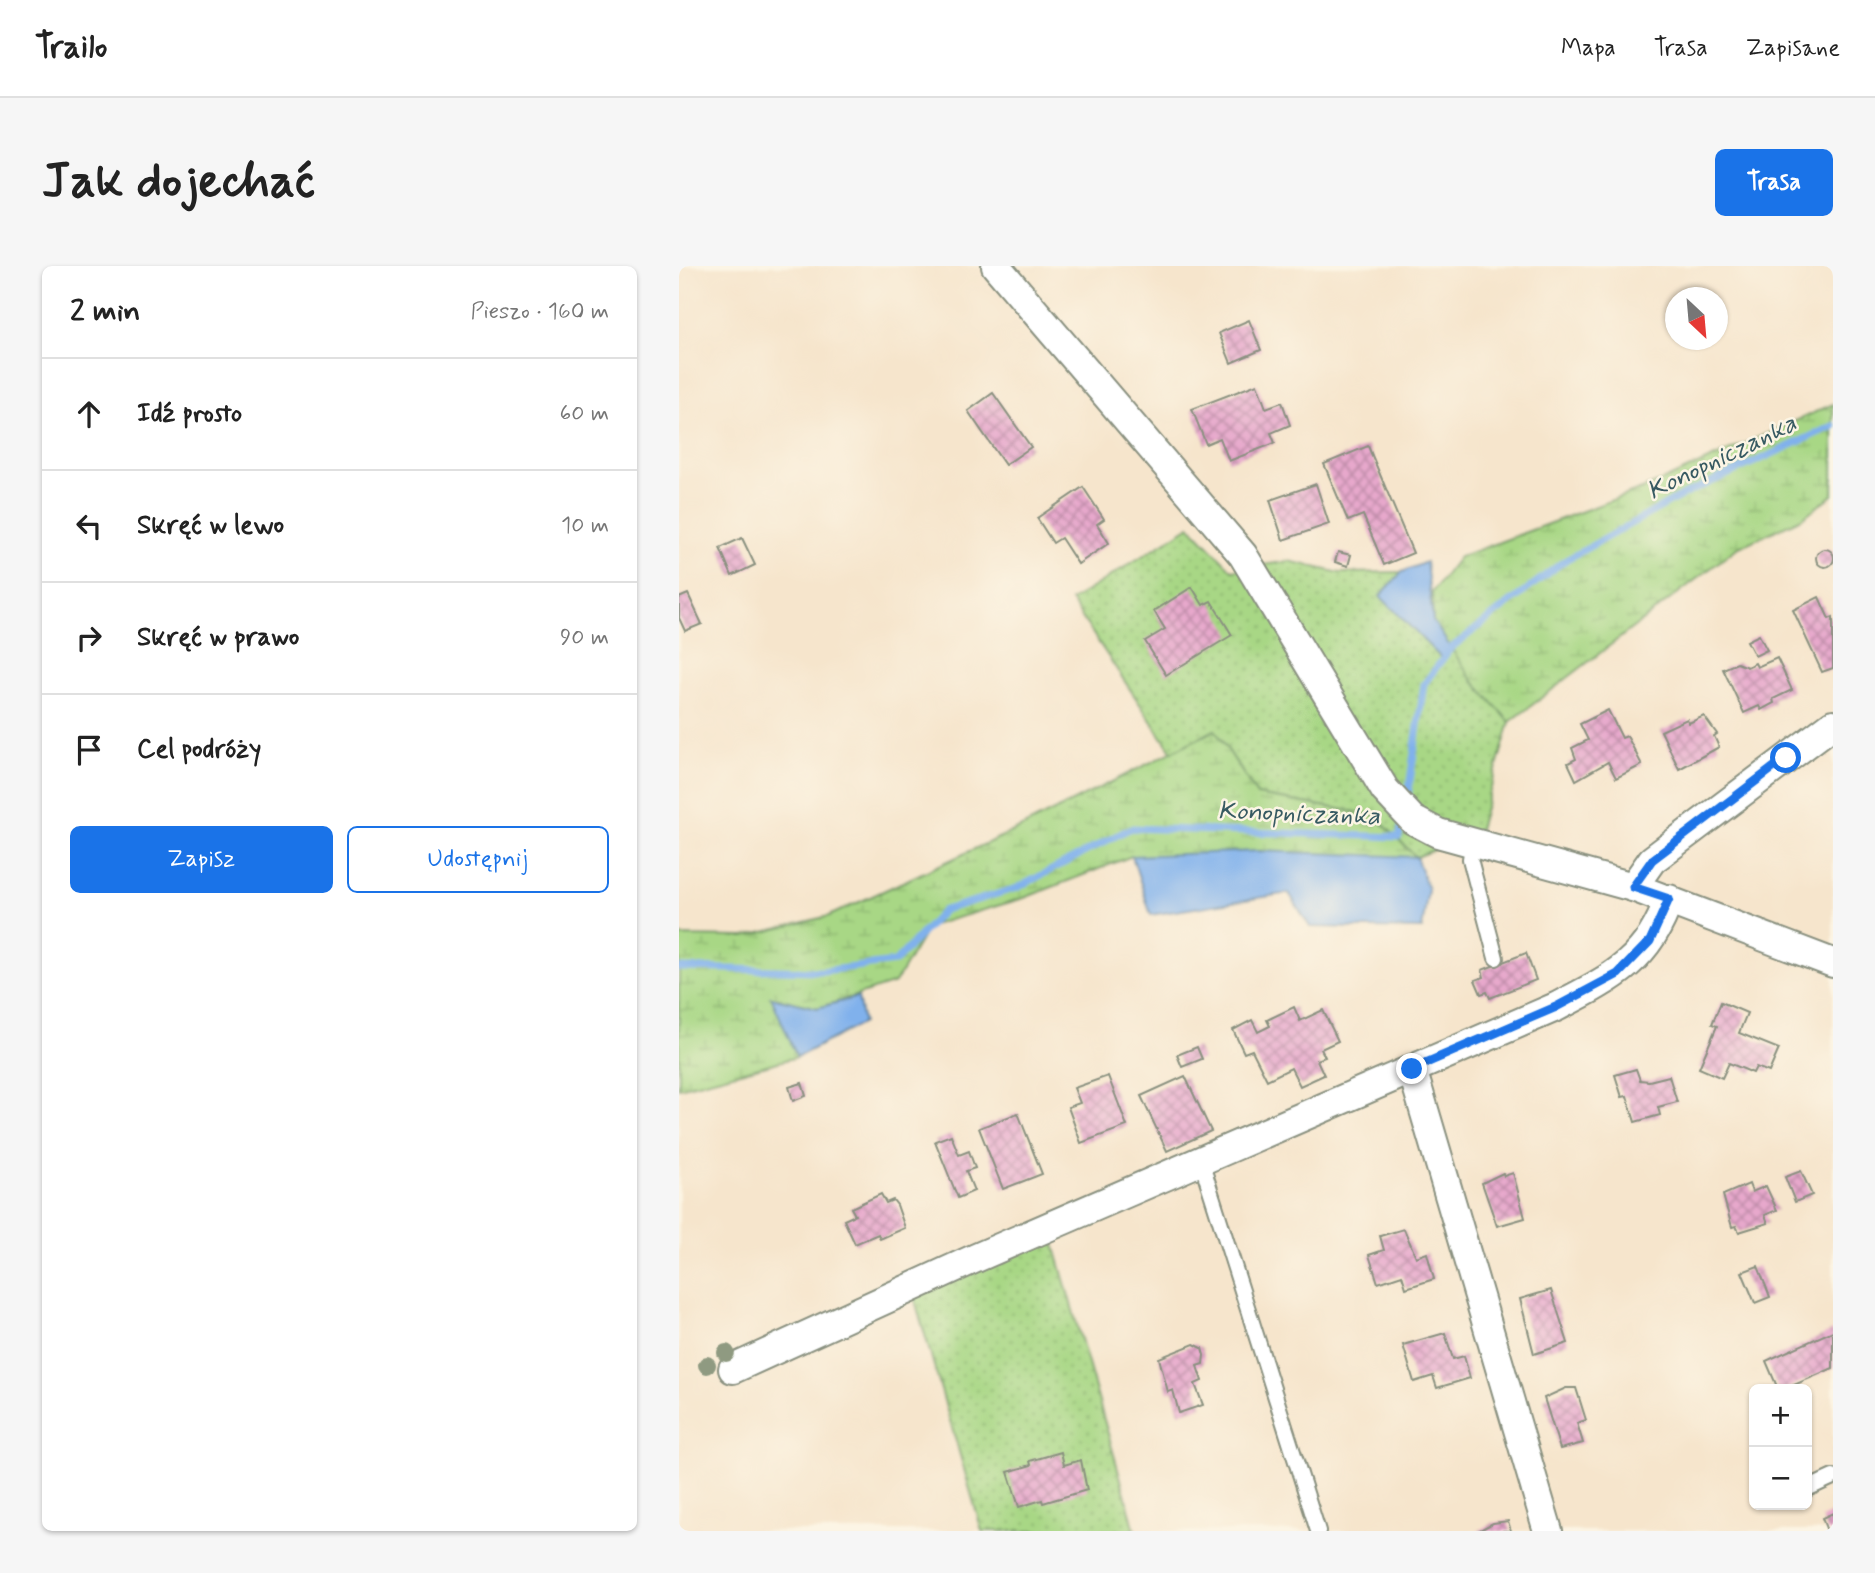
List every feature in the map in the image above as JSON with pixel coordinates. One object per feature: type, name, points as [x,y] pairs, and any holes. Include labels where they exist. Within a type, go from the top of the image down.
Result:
[{"type":"street","points":[[996,266],[1243,555],[1405,812],[1438,833],[1633,887],[1833,963]]},
{"type":"street","points":[[1633,887],[1652,860],[1833,724]]},
{"type":"street","points":[[733,1369],[975,1258],[1556,1007],[1618,974],[1650,941],[1669,899]]},
{"type":"street","points":[[1412,1069],[1548,1531]]},
{"type":"lane","points":[[1473,842],[1470,859],[1496,958]]},
{"type":"lane","points":[[1201,1161],[1318,1531]]},
{"type":"lane","points":[[1812,1487],[1833,1477]]},
{"type":"green space","points":[[1833,404],[1833,495],[1802,518],[1737,548],[1510,722],[1473,681],[1433,621],[1432,592],[1459,557],[1653,485]]},
{"type":"green space","points":[[1190,526],[1232,570],[1289,561],[1340,573],[1402,572],[1380,596],[1442,659],[1451,648],[1510,722],[1478,832],[1416,857],[1374,815],[1257,795],[1215,730],[1172,752],[1071,601]]},
{"type":"green space","points":[[1215,730],[1257,795],[1374,815],[1416,857],[1132,856],[1024,898],[929,926],[895,983],[818,1008],[772,997],[797,1057],[679,1088],[679,936],[744,937],[829,916],[1022,827]]},
{"type":"green space","points":[[1052,1237],[1135,1531],[982,1531],[914,1297]]},
{"type":"water","points":[[1426,562],[1433,621],[1451,648],[1443,660],[1380,596],[1402,572]]},
{"type":"water","points":[[1258,851],[1416,857],[1428,889],[1422,929],[1310,927],[1289,893],[1151,915],[1132,856]]},
{"type":"water","points":[[771,997],[817,1008],[858,997],[863,1023],[797,1057]]},
{"type":"building","points":[[1249,320],[1261,350],[1231,363],[1219,333]]},
{"type":"building","points":[[1257,384],[1266,408],[1282,402],[1290,425],[1271,433],[1275,443],[1229,461],[1220,438],[1206,444],[1192,409]]},
{"type":"building","points":[[993,393],[1031,447],[1005,465],[968,411]]},
{"type":"building","points":[[1368,446],[1413,553],[1384,565],[1363,515],[1348,521],[1324,464]]},
{"type":"building","points":[[1316,484],[1329,524],[1283,540],[1270,500]]},
{"type":"building","points":[[1083,487],[1104,519],[1097,524],[1109,543],[1078,564],[1061,538],[1053,543],[1037,518]]},
{"type":"building","points":[[742,538],[755,565],[732,576],[720,548]]},
{"type":"building","points":[[1821,549],[1829,549],[1834,558],[1832,565],[1821,567],[1816,562],[1816,554]]},
{"type":"building","points":[[1338,552],[1351,555],[1348,566],[1335,562]]},
{"type":"building","points":[[1192,587],[1203,605],[1211,601],[1232,635],[1166,675],[1145,641],[1165,629],[1154,611]]},
{"type":"building","points":[[688,594],[702,624],[685,631],[679,618],[679,598]]},
{"type":"building","points":[[1819,597],[1829,619],[1833,617],[1833,668],[1822,672],[1793,610]]},
{"type":"building","points":[[1759,635],[1767,650],[1755,656],[1747,641]]},
{"type":"building","points":[[1777,658],[1792,690],[1773,699],[1774,703],[1761,710],[1759,706],[1744,713],[1723,669],[1737,663],[1747,667],[1755,663],[1757,667]]},
{"type":"building","points":[[1608,710],[1622,738],[1627,736],[1642,765],[1616,778],[1608,762],[1576,780],[1568,763],[1576,759],[1572,748],[1588,740],[1580,724]]},
{"type":"building","points":[[1704,716],[1717,734],[1714,736],[1719,747],[1679,769],[1661,731],[1687,719],[1689,723]]},
{"type":"building","points":[[1526,953],[1536,980],[1490,998],[1487,992],[1481,994],[1475,980],[1484,977],[1482,970]]},
{"type":"building","points":[[1721,1002],[1747,1013],[1739,1033],[1779,1049],[1769,1072],[1756,1067],[1753,1073],[1729,1063],[1722,1078],[1699,1068],[1717,1026],[1712,1024]]},
{"type":"building","points":[[1294,1007],[1300,1021],[1323,1010],[1338,1041],[1321,1049],[1325,1057],[1317,1060],[1324,1075],[1300,1086],[1291,1068],[1267,1080],[1252,1050],[1244,1053],[1233,1030],[1252,1020],[1258,1032],[1270,1026],[1267,1020]]},
{"type":"building","points":[[1197,1047],[1202,1059],[1182,1067],[1177,1055]]},
{"type":"building","points":[[1636,1069],[1640,1080],[1649,1081],[1669,1076],[1677,1102],[1658,1107],[1660,1115],[1635,1122],[1627,1096],[1622,1097],[1615,1075]]},
{"type":"building","points":[[1108,1076],[1127,1126],[1081,1143],[1068,1107],[1080,1103],[1074,1088]]},
{"type":"building","points":[[1185,1076],[1211,1131],[1167,1151],[1141,1096]]},
{"type":"building","points":[[802,1083],[806,1096],[793,1101],[789,1087]]},
{"type":"building","points":[[1018,1113],[1042,1174],[1003,1189],[979,1128]]},
{"type":"building","points":[[951,1135],[959,1155],[969,1151],[975,1168],[966,1171],[974,1191],[958,1198],[935,1141]]},
{"type":"building","points":[[1801,1171],[1812,1195],[1795,1202],[1785,1177]]},
{"type":"building","points":[[1503,1173],[1504,1176],[1513,1173],[1525,1218],[1497,1226],[1482,1183]]},
{"type":"building","points":[[1749,1184],[1752,1192],[1766,1186],[1777,1210],[1765,1215],[1768,1223],[1739,1232],[1736,1226],[1732,1227],[1723,1195]]},
{"type":"building","points":[[881,1194],[886,1203],[893,1200],[897,1205],[905,1228],[880,1239],[878,1234],[855,1244],[844,1220],[855,1215],[851,1208]]},
{"type":"building","points":[[1404,1229],[1416,1257],[1427,1253],[1434,1279],[1406,1288],[1402,1275],[1378,1283],[1369,1255],[1384,1250],[1380,1236]]},
{"type":"building","points":[[1758,1266],[1770,1297],[1755,1303],[1742,1272]]},
{"type":"building","points":[[1551,1290],[1568,1343],[1534,1354],[1520,1299]]},
{"type":"building","points":[[1833,1331],[1833,1368],[1796,1384],[1776,1384],[1766,1361]]},
{"type":"building","points":[[1445,1333],[1453,1359],[1464,1356],[1470,1378],[1437,1388],[1433,1376],[1414,1382],[1403,1345]]},
{"type":"building","points":[[1194,1344],[1202,1348],[1204,1355],[1203,1364],[1197,1366],[1202,1381],[1195,1384],[1203,1405],[1179,1413],[1173,1390],[1168,1392],[1159,1358]]},
{"type":"building","points":[[1566,1388],[1576,1388],[1586,1420],[1577,1423],[1583,1443],[1560,1449],[1544,1398]]},
{"type":"building","points":[[1061,1452],[1064,1465],[1081,1460],[1087,1490],[1019,1507],[1008,1472],[1031,1465],[1030,1461]]},
{"type":"building","points":[[1833,1513],[1833,1531],[1827,1531],[1822,1518]]},
{"type":"building","points":[[1508,1521],[1511,1531],[1478,1531],[1493,1523]]},
{"type":"waterway","name":"Konopniczanka","points":[[1407,802],[1424,684],[1451,648],[1564,561],[1683,495],[1833,426]]},
{"type":"waterway","name":"Konopniczanka","points":[[679,968],[822,971],[895,962],[944,910],[1017,888],[1131,828],[1399,837],[1403,820]]},
{"type":"route","points":[[1412,1069],[1556,1007],[1618,974],[1650,941],[1665,913],[1669,899],[1633,887],[1652,860],[1786,758]]}]
